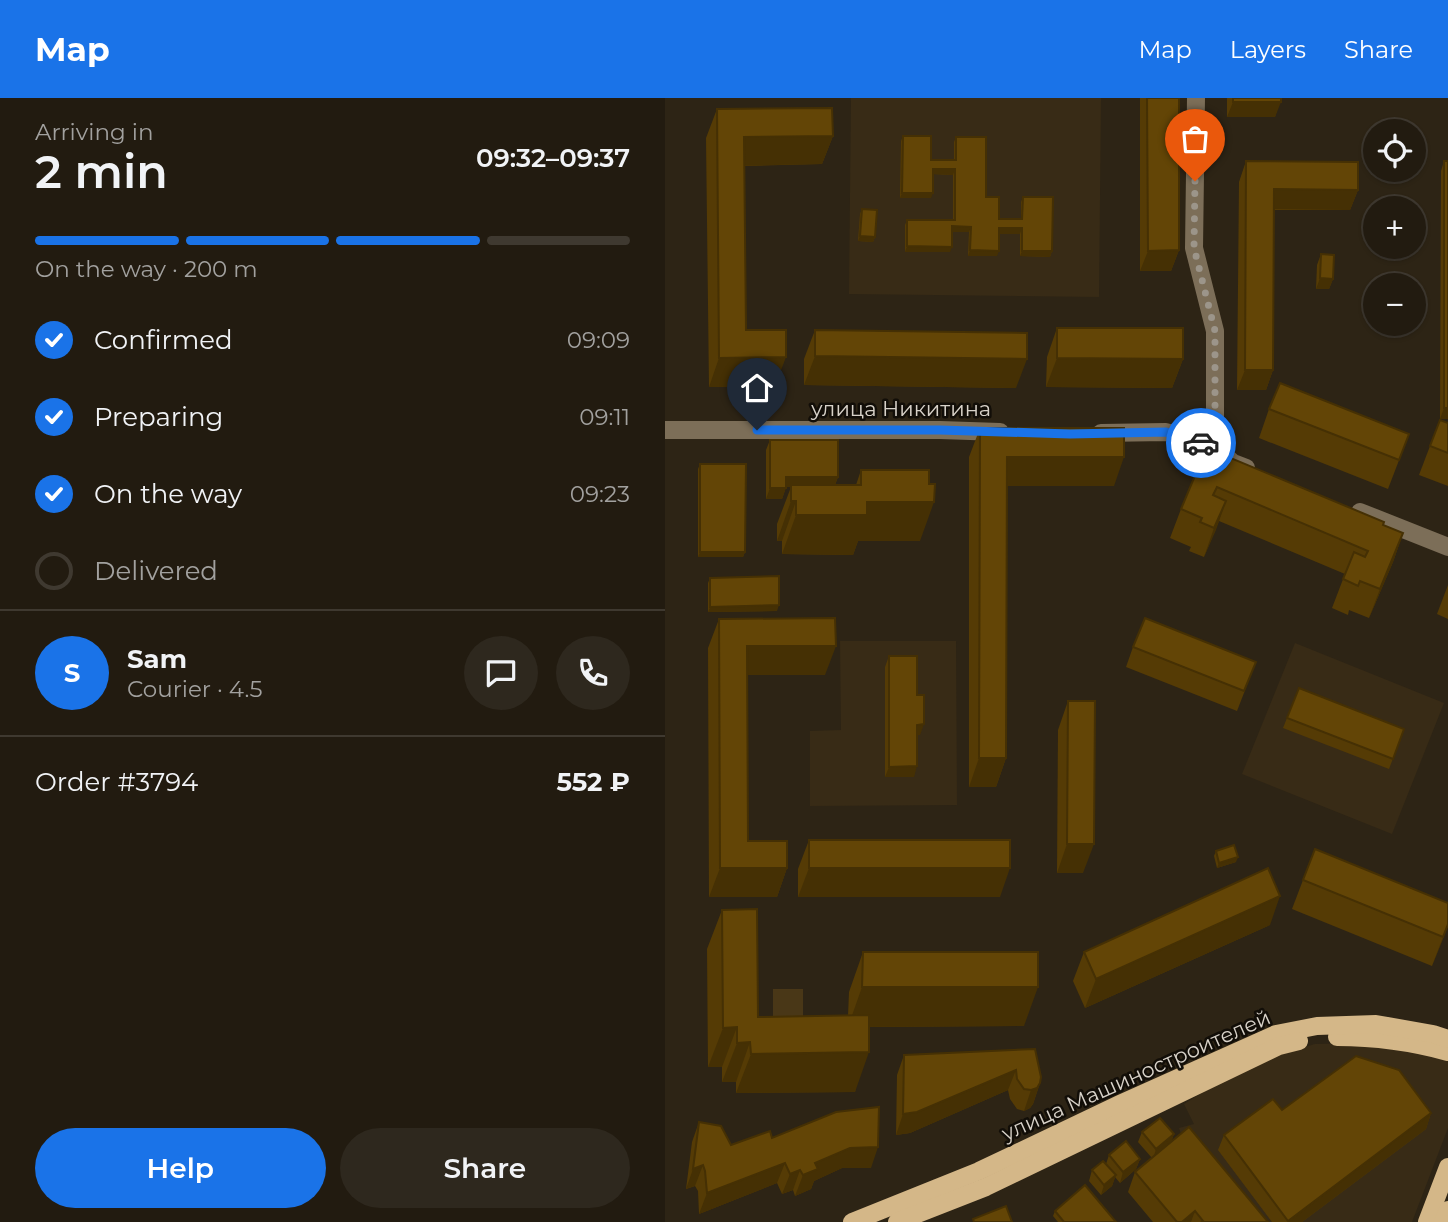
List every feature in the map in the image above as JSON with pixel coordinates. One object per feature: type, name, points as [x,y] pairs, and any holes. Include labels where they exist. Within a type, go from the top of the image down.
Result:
[{"type":"main road","name":"улица Машиностроителей","points":[[852,1222],[979,1171],[1276,1034],[1317,1026],[1376,1024],[1448,1039]]},
{"type":"main road","points":[[897,1222],[986,1187],[1279,1046],[1314,1038],[1362,1037],[1424,1045],[1448,1052]]},
{"type":"main road","points":[[1427,1222],[1448,1167]]},
{"type":"main road","points":[[1443,1222],[1448,1210]]},
{"type":"street","points":[[1196,98],[1194,248],[1215,331],[1215,447]]},
{"type":"street","name":"улица Никитина","points":[[665,430],[1019,432]]},
{"type":"street","points":[[1083,434],[1166,432],[1215,447],[1233,463],[1259,473]]},
{"type":"street","points":[[1350,509],[1448,547]]},
{"type":"shaded area","points":[[851,98],[1101,98],[1099,297],[849,294]]},
{"type":"shaded area","points":[[840,641],[956,641],[957,805],[810,806],[810,731],[841,730]]},
{"type":"shaded area","points":[[1295,643],[1444,703],[1392,834],[1242,774]]},
{"type":"shaded area","points":[[773,989],[803,989],[803,1027],[773,1027]]},
{"type":"shaded area","points":[[1372,1043],[1448,1059],[1448,1128],[1412,1222],[1246,1222],[1186,1150],[1179,1128],[1194,1124],[1184,1104],[1250,1063],[1315,1044]]},
{"type":"building","points":[[1147,98],[1179,98],[1179,250],[1148,251]]},
{"type":"building","points":[[1233,98],[1281,98],[1281,102],[1233,102]]},
{"type":"building","points":[[832,108],[833,136],[744,137],[746,330],[786,330],[786,357],[719,358],[717,109]]},
{"type":"building","points":[[903,136],[931,136],[931,160],[956,160],[956,137],[986,137],[986,197],[999,197],[999,219],[1022,219],[1023,197],[1053,197],[1052,251],[1022,251],[1022,228],[999,228],[999,251],[970,250],[971,227],[952,226],[952,247],[907,246],[907,220],[955,220],[955,169],[933,169],[933,193],[902,193]]},
{"type":"building","points":[[1246,161],[1358,162],[1358,190],[1274,189],[1273,370],[1245,370]]},
{"type":"building","points":[[1444,161],[1448,161],[1448,408],[1444,408]]},
{"type":"building","points":[[862,209],[877,210],[875,237],[860,236]]},
{"type":"building","points":[[1321,254],[1334,255],[1333,279],[1320,278]]},
{"type":"building","points":[[1057,328],[1183,328],[1183,359],[1057,358]]},
{"type":"building","points":[[815,330],[1027,333],[1027,359],[815,356]]},
{"type":"building","points":[[1280,383],[1409,434],[1399,460],[1269,409]]},
{"type":"building","points":[[1440,420],[1448,423],[1448,453],[1430,446]]},
{"type":"building","points":[[980,428],[1124,428],[1124,457],[1007,457],[1006,758],[979,758]]},
{"type":"building","points":[[770,440],[838,440],[838,477],[786,477],[786,488],[770,488]]},
{"type":"building","points":[[1204,454],[1224,462],[1226,456],[1384,522],[1383,525],[1403,533],[1380,589],[1360,581],[1358,586],[1343,579],[1354,552],[1365,557],[1368,551],[1217,487],[1213,495],[1226,501],[1214,528],[1200,522],[1202,518],[1181,509]]},
{"type":"building","points":[[700,464],[746,464],[745,552],[700,552]]},
{"type":"building","points":[[861,470],[929,470],[929,484],[935,484],[934,502],[867,502],[867,515],[796,515],[796,501],[791,501],[791,485],[861,485]]},
{"type":"building","points":[[779,576],[779,605],[710,607],[710,578]]},
{"type":"building","points":[[835,618],[836,646],[747,646],[748,841],[787,841],[787,868],[720,868],[719,619]]},
{"type":"building","points":[[1145,618],[1256,662],[1244,691],[1133,647]]},
{"type":"building","points":[[889,656],[917,656],[917,695],[924,695],[924,724],[917,725],[917,766],[889,767]]},
{"type":"building","points":[[1299,688],[1404,729],[1393,759],[1287,718]]},
{"type":"building","points":[[1068,701],[1095,701],[1094,844],[1067,844]]},
{"type":"building","points":[[809,840],[1010,840],[1010,868],[809,868]]},
{"type":"building","points":[[1234,845],[1238,857],[1219,863],[1216,851]]},
{"type":"building","points":[[1315,849],[1448,903],[1448,924],[1443,937],[1303,880]]},
{"type":"building","points":[[1268,868],[1280,896],[1096,979],[1084,952]]},
{"type":"building","points":[[757,909],[758,1017],[869,1015],[869,1052],[751,1054],[750,1042],[737,1043],[737,1027],[723,1028],[722,910]]},
{"type":"building","points":[[863,952],[1038,952],[1038,987],[862,987]]},
{"type":"building","points":[[1035,1049],[1041,1077],[1037,1088],[1024,1089],[1017,1079],[1016,1070],[917,1112],[903,1114],[904,1055]]},
{"type":"building","points":[[1356,1056],[1399,1070],[1431,1113],[1288,1221],[1224,1135],[1273,1099],[1282,1110]]},
{"type":"building","points":[[879,1107],[878,1147],[850,1148],[815,1163],[818,1169],[803,1175],[800,1170],[790,1174],[785,1163],[707,1193],[703,1165],[693,1169],[699,1122],[721,1126],[731,1145],[770,1131],[772,1138],[836,1112]]},
{"type":"building","points":[[1160,1118],[1174,1134],[1156,1149],[1142,1132]]},
{"type":"building","points":[[1189,1127],[1268,1222],[1201,1222],[1203,1221],[1195,1211],[1182,1222],[1177,1222],[1135,1172]]},
{"type":"building","points":[[1126,1141],[1140,1159],[1123,1172],[1109,1155]]},
{"type":"building","points":[[1103,1161],[1116,1175],[1104,1185],[1092,1170]]},
{"type":"building","points":[[1085,1185],[1116,1222],[1064,1222],[1055,1211]]},
{"type":"building","points":[[1006,1206],[1012,1222],[974,1222],[973,1219]]},
{"type":"way so far","points":[[1195,181],[1194,248],[1215,331],[1215,447],[1201,443]]},
{"type":"route","points":[[757,430],[940,430],[1070,434],[1166,432],[1201,443]]}]
